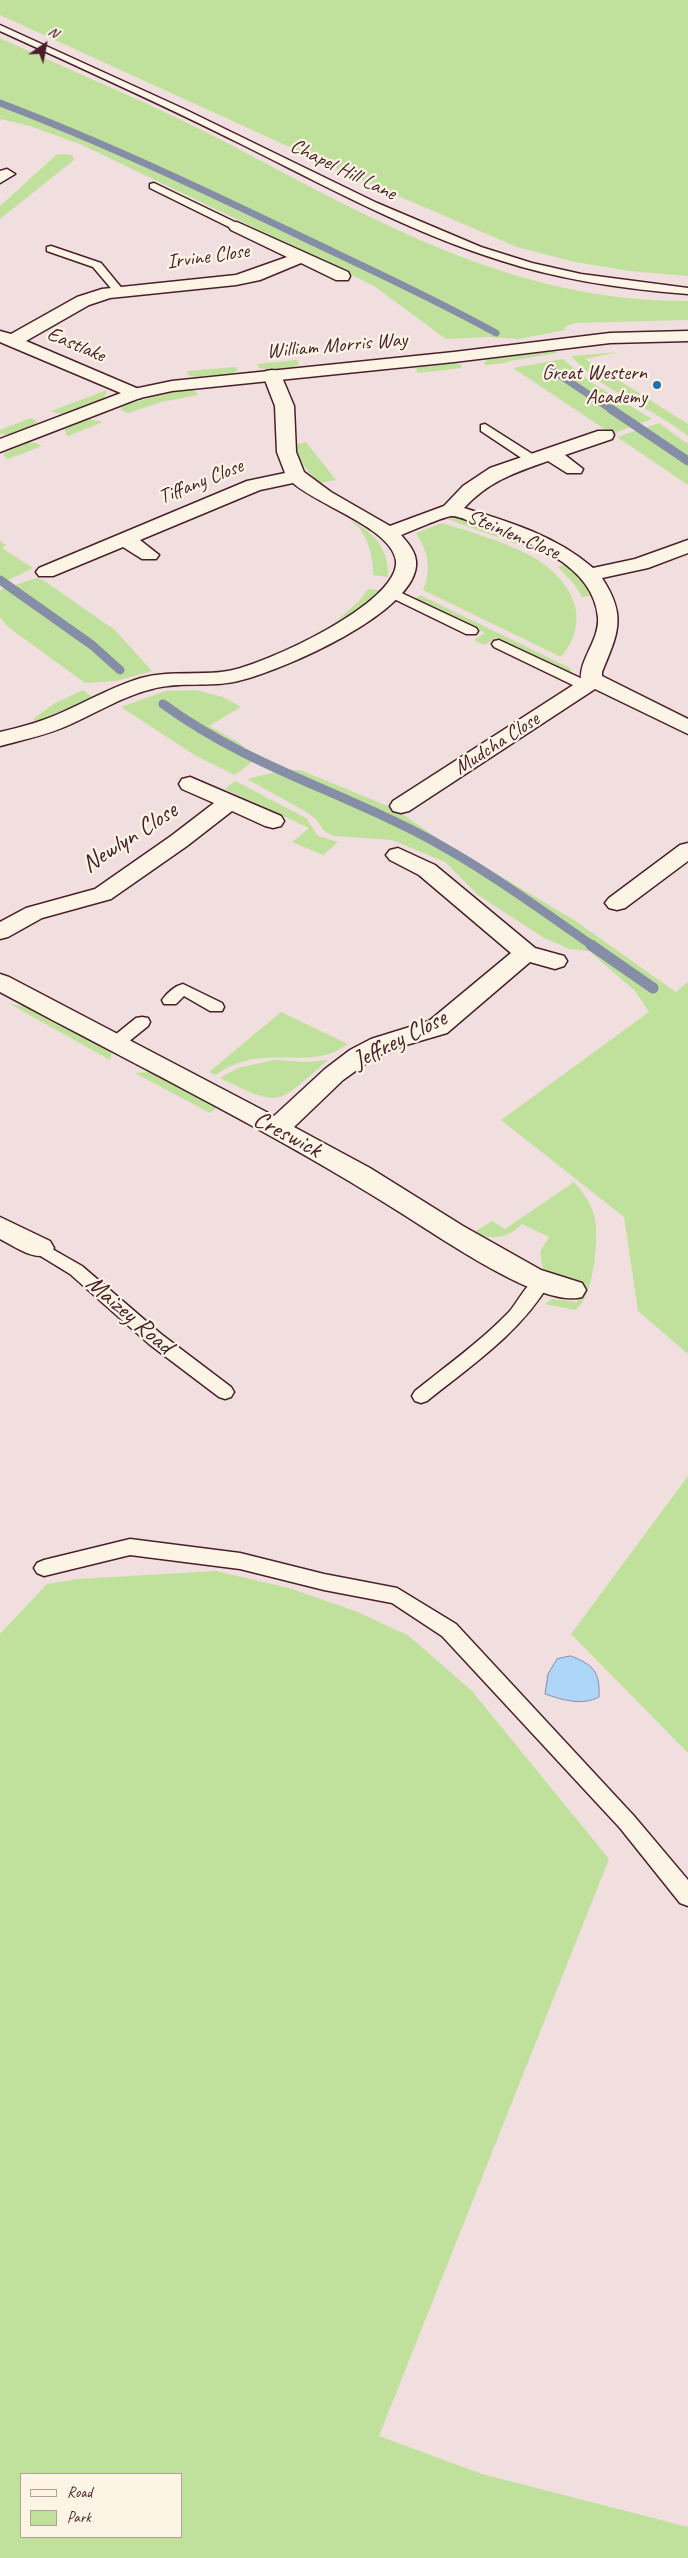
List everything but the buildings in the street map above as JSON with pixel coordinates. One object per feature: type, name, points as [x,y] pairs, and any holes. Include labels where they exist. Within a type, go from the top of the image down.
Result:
[{"type":"street","name":"Irvine Close","points":[[237,227],[342,276]]},
{"type":"street","name":"Irvine Close","points":[[6,338],[83,301],[119,291],[236,280],[254,276],[301,257]]},
{"type":"street","name":"William Morris Way","points":[[0,446],[135,394],[172,386],[454,358],[610,338],[688,336]]},
{"type":"street","name":"Eastlake","points":[[6,338],[135,394]]},
{"type":"street","points":[[0,739],[46,727],[126,690],[149,683],[237,676],[261,668],[366,616],[393,594],[403,579],[406,562],[403,552],[389,533],[317,492],[297,476],[286,450],[284,430],[285,409],[272,375]]},
{"type":"street","points":[[389,533],[451,510],[470,490],[488,477],[605,435]]},
{"type":"street","points":[[542,457],[574,469]]},
{"type":"street","name":"Tiffany Close","points":[[46,572],[254,485],[297,476]]},
{"type":"street","name":"Steinlen Close","points":[[451,510],[535,540],[559,552],[589,576],[600,590],[608,616],[605,637],[591,672],[590,684]]},
{"type":"street","points":[[125,539],[149,554]]},
{"type":"street","points":[[589,576],[633,566],[688,546]]},
{"type":"street","points":[[590,684],[688,726]]},
{"type":"street","name":"Mudcha Close","points":[[401,806],[590,684]]},
{"type":"street","name":"Newlyn Close","points":[[190,784],[273,821]]},
{"type":"street","name":"Newlyn Close","points":[[0,932],[34,914],[103,894],[179,842],[230,802]]},
{"type":"street","points":[[617,903],[688,850]]},
{"type":"street","points":[[398,855],[426,870],[526,953],[556,961]]},
{"type":"street","name":"Jeffrey Close","points":[[276,1128],[350,1063],[372,1048],[392,1040],[426,1033],[438,1027],[526,953]]},
{"type":"street","name":"Creswick","points":[[2,986],[116,1043],[382,1186],[453,1233],[541,1282],[572,1290]]},
{"type":"street","name":"Maizey Road","points":[[0,1227],[27,1249]]},
{"type":"lane","name":"Chapel Hill Lane","points":[[0,28],[207,123],[341,191],[477,249],[532,266],[615,285],[688,291]]},
{"type":"lane","name":"Irvine Close","points":[[154,186],[237,227]]},
{"type":"lane","points":[[50,248],[97,266],[119,291]]},
{"type":"lane","points":[[485,428],[542,457]]},
{"type":"lane","points":[[393,594],[471,631]]},
{"type":"lane","points":[[499,644],[590,684]]},
{"type":"lane","points":[[170,1000],[183,989],[216,1007]]},
{"type":"lane","points":[[116,1043],[142,1022]]},
{"type":"lane","name":"Maizey Road","points":[[27,1249],[76,1270],[155,1339],[225,1392]]},
{"type":"lane","points":[[421,1396],[509,1324],[528,1304],[541,1282]]},
{"type":"lane","points":[[44,1568],[130,1547],[240,1561],[324,1582],[396,1596],[449,1630],[627,1822],[688,1896]]},
{"type":"green space","points":[[0,0],[688,0],[688,276],[629,271],[575,262],[517,247],[375,186],[0,15]]},
{"type":"green space","points":[[0,38],[173,116],[339,202],[450,252],[506,272],[565,288],[625,298],[688,301],[688,320],[576,323],[566,326],[565,330],[519,339],[489,337],[446,339],[374,286],[334,266],[80,144],[30,126],[0,119]]},
{"type":"green space","points":[[56,155],[72,155],[74,160],[0,219],[0,206]]},
{"type":"green space","points":[[555,351],[557,353],[505,363],[485,365],[484,362],[489,359]]},
{"type":"green space","points":[[619,352],[585,359],[688,424],[688,436],[659,416],[598,380],[571,356]]},
{"type":"green space","points":[[563,359],[592,383],[652,419],[612,434],[513,368]]},
{"type":"green space","points":[[297,360],[299,364],[279,370],[259,368],[257,364]]},
{"type":"green space","points":[[460,364],[462,368],[418,373],[416,369],[420,366]]},
{"type":"green space","points":[[236,367],[237,371],[234,373],[195,377],[188,375],[187,371]]},
{"type":"green space","points":[[107,390],[104,398],[75,411],[63,414],[51,411]]},
{"type":"green space","points":[[189,390],[195,391],[198,395],[161,402],[128,413],[121,410],[122,406],[162,394]]},
{"type":"green space","points":[[31,418],[37,421],[35,425],[9,435],[0,434],[0,430]]},
{"type":"green space","points":[[89,419],[103,422],[68,436],[65,432],[65,429]]},
{"type":"green space","points":[[659,423],[688,444],[688,485],[617,437]]},
{"type":"green space","points":[[306,442],[336,480],[320,483],[307,470],[301,461],[295,445]]},
{"type":"green space","points":[[28,443],[36,443],[42,446],[8,459],[4,456],[4,453]]},
{"type":"green space","points":[[457,518],[517,537],[517,544],[447,519]]},
{"type":"green space","points":[[350,520],[366,530],[378,542],[386,558],[388,577],[373,575],[369,545],[360,529]]},
{"type":"green space","points":[[442,523],[508,545],[529,555],[556,574],[566,586],[573,599],[576,613],[576,628],[571,642],[561,657],[423,590],[428,568],[426,554],[416,533]]},
{"type":"green space","points":[[0,541],[6,545],[2,548],[33,568],[0,584]]},
{"type":"green space","points":[[565,564],[585,584],[590,596],[582,597],[575,585],[558,567]]},
{"type":"green space","points":[[36,578],[43,580],[115,630],[152,671],[116,681],[85,683],[8,627],[0,617],[0,590]]},
{"type":"green space","points":[[368,589],[380,590],[361,608],[334,623],[360,600]]},
{"type":"green space","points":[[420,595],[570,668],[572,674],[496,638],[484,645],[474,640],[485,633],[415,599]]},
{"type":"green space","points":[[83,690],[92,697],[37,722],[33,719],[55,703]]},
{"type":"green space","points":[[196,690],[223,697],[241,707],[209,726],[238,742],[257,758],[235,775],[196,756],[121,707],[166,691]]},
{"type":"green space","points":[[284,770],[300,770],[395,809],[443,842],[574,920],[676,992],[688,982],[688,1354],[638,1311],[624,1217],[501,1120],[649,1012],[635,991],[589,951],[570,949],[544,938],[478,895],[445,862],[392,840],[334,836],[324,831],[316,819],[303,810],[247,779]]},
{"type":"green space","points":[[235,781],[306,818],[318,836],[338,842],[323,855],[292,842],[309,828],[225,789]]},
{"type":"green space","points":[[10,1004],[29,1007],[112,1051],[110,1060]]},
{"type":"green space","points":[[281,1012],[348,1044],[333,1053],[317,1057],[251,1060],[234,1065],[216,1075],[209,1072]]},
{"type":"green space","points":[[273,1060],[307,1062],[328,1060],[298,1086],[278,1097],[268,1098],[240,1088],[220,1078],[238,1068]]},
{"type":"green space","points":[[151,1072],[218,1107],[210,1113],[135,1073]]},
{"type":"green space","points":[[574,1182],[586,1197],[596,1224],[596,1251],[591,1280],[582,1304],[575,1310],[545,1304],[552,1299],[577,1302],[583,1283],[562,1278],[543,1268],[540,1252],[549,1237],[522,1224],[511,1233],[499,1237],[486,1237],[473,1233],[492,1221],[505,1229]]},
{"type":"green space","points":[[688,1476],[688,1753],[571,1634]]},
{"type":"green space","points":[[216,1571],[289,1588],[358,1612],[409,1636],[472,1691],[609,1859],[379,2436],[482,2474],[688,2527],[688,2558],[0,2558],[0,1634],[47,1584],[78,1579]]},
{"type":"water","points":[[571,1656],[594,1670],[597,1675],[599,1697],[579,1702],[545,1694],[548,1674],[557,1659]]},
{"type":"waterway","points":[[0,103],[77,134],[190,184],[400,284],[496,333]]},
{"type":"waterway","points":[[549,368],[612,410]]},
{"type":"waterway","points":[[611,409],[688,461]]},
{"type":"waterway","points":[[0,580],[92,645],[120,670]]},
{"type":"waterway","points":[[163,704],[192,724],[250,756],[369,809],[450,851],[499,881],[593,946]]},
{"type":"waterway","points":[[591,945],[653,988]]},
{"type":"place","name":"Great Western Academy","points":[[657,385]]}]
